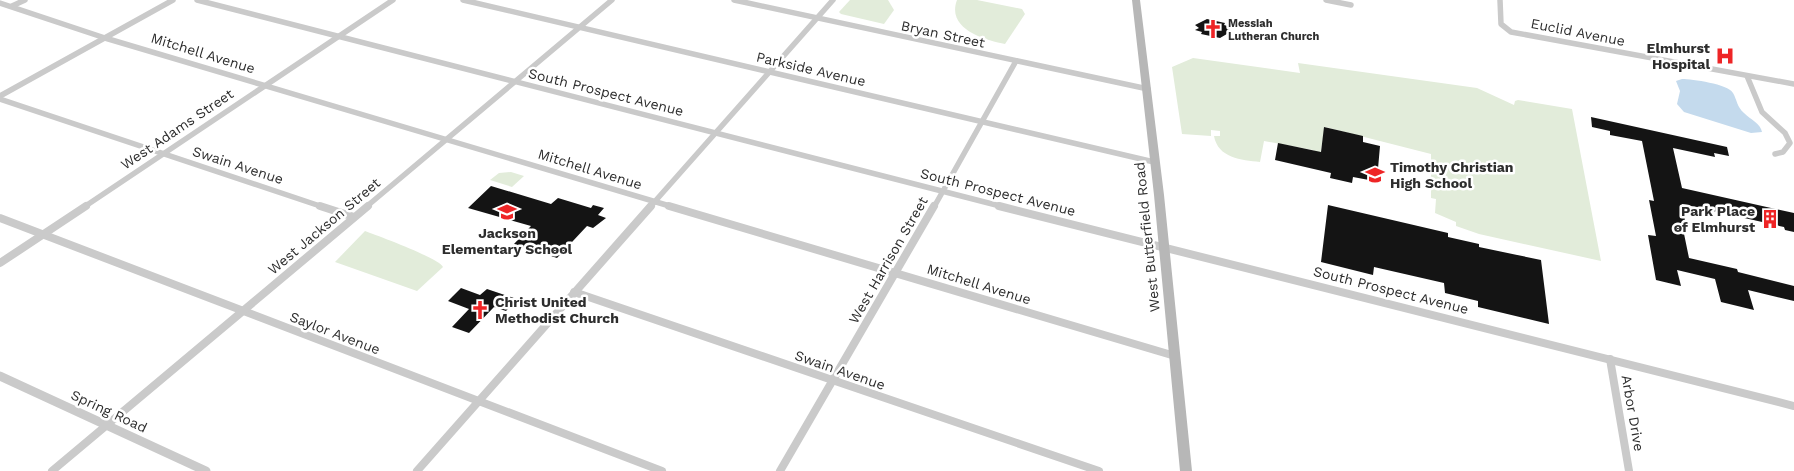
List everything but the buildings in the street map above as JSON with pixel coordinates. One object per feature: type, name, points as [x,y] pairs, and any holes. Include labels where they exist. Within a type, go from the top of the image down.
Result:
[{"type":"main road","name":"West Butterfield Road","points":[[1136,0],[1148,89],[1154,162],[1165,248],[1186,471]]},
{"type":"street","points":[[12,6],[25,0]]},
{"type":"street","points":[[0,98],[173,0]]},
{"type":"street","name":"South Prospect Avenue","points":[[197,0],[1165,248],[1193,253],[1794,406]]},
{"type":"street","name":"West Adams Street","points":[[0,262],[393,0]]},
{"type":"street","name":"Parkside Avenue","points":[[463,0],[1154,162]]},
{"type":"street","name":"West Jackson Street","points":[[52,471],[612,0]]},
{"type":"street","name":"Bryan Street","points":[[734,0],[1148,89]]},
{"type":"street","points":[[417,471],[833,0]]},
{"type":"street","points":[[1326,0],[1351,2]]},
{"type":"street","name":"Euclid Avenue","points":[[1500,0],[1501,24],[1506,30],[1794,84]]},
{"type":"street","name":"Mitchell Avenue","points":[[0,2],[105,38],[1175,356]]},
{"type":"street","name":"West Harrison Street","points":[[780,471],[983,122],[1016,61]]},
{"type":"street","points":[[1747,76],[1762,112],[1784,133],[1790,142],[1783,152],[1775,154]]},
{"type":"street","name":"Swain Avenue","points":[[0,98],[354,217]]},
{"type":"street","name":"Saylor Avenue","points":[[0,218],[243,310],[477,402],[662,471]]},
{"type":"street","name":"Swain Avenue","points":[[574,292],[1099,471]]},
{"type":"street","name":"Arbor Drive","points":[[1610,359],[1629,471]]},
{"type":"street","name":"Spring Road","points":[[0,376],[206,471]]},
{"type":"green space","points":[[850,0],[888,0],[894,10],[884,24],[841,14],[839,12]]},
{"type":"green space","points":[[957,0],[977,0],[1022,9],[1025,14],[1005,44],[978,36],[962,26],[957,19],[955,10]]},
{"type":"green space","points":[[1193,58],[1300,73],[1298,63],[1477,88],[1514,105],[1515,101],[1518,100],[1572,109],[1601,261],[1479,234],[1456,226],[1456,222],[1435,213],[1436,199],[1431,198],[1431,154],[1325,127],[1320,155],[1313,150],[1264,141],[1260,162],[1238,159],[1225,153],[1216,143],[1214,136],[1220,136],[1220,131],[1211,130],[1211,136],[1182,134],[1172,67]]},
{"type":"green space","points":[[511,172],[524,176],[512,187],[490,180],[499,173]]},
{"type":"green space","points":[[365,231],[431,258],[443,267],[417,291],[335,262]]},
{"type":"water","points":[[1682,79],[1709,83],[1730,90],[1738,106],[1757,124],[1762,132],[1751,133],[1684,112],[1677,104],[1680,91],[1676,81]]},
{"type":"place","name":"Messiah Lutheran Church","points":[[1213,29]]},
{"type":"place","name":"Elmhurst Hospital","points":[[1725,56]]},
{"type":"place","name":"Timothy Christian High School","points":[[1375,175]]},
{"type":"place","name":"Jackson Elementary School","points":[[507,212]]},
{"type":"place","name":"Park Place of Elmhurst","points":[[1770,219]]},
{"type":"place","name":"Christ United Methodist Church","points":[[480,310]]}]
